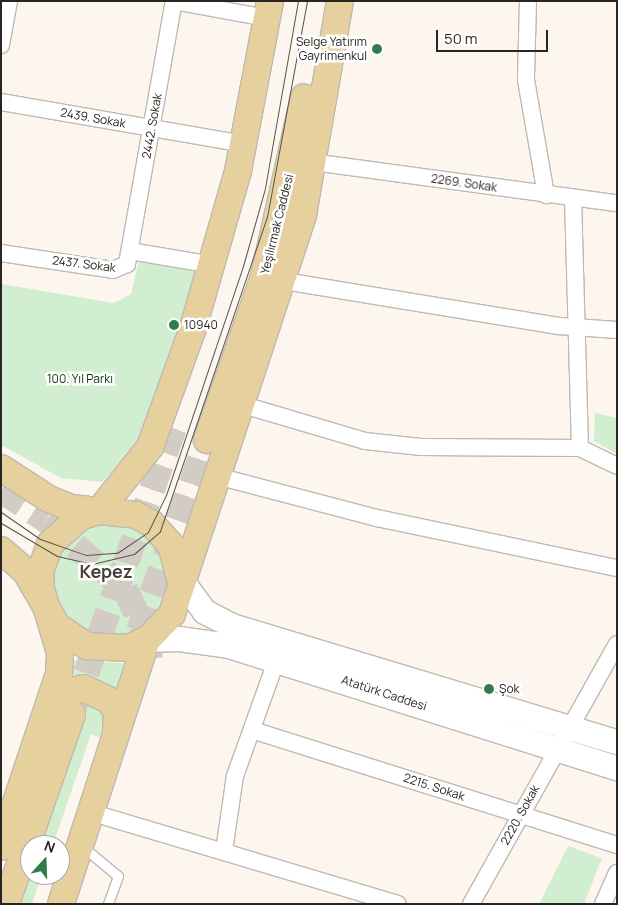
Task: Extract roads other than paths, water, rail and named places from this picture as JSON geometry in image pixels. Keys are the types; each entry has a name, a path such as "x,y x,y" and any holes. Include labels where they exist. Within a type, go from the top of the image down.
{"main road":[{"name":"Yeşilırmak Caddesi","path":"207,440 280,216 323,1"},
{"path":"61,904 112,759 147,640 172,614 180,578 284,280 303,214 340,1"},
{"path":"1,848 10,795 46,715 60,653 47,610 40,572 46,551 63,528 98,511 150,447 213,265 244,144 273,7"},
{"path":"174,428 240,224 273,7"},
{"path":"1,468 49,498 71,508 98,511 118,510 152,524 171,545 180,578"},
{"path":"1,550 26,572 57,626 87,646 108,650 147,640"},
{"name":"Atatürk Caddesi","path":"180,578 205,612 232,626 617,742"},
{"name":"Atatürk Caddesi","path":"147,640 204,642 277,659 617,768"},
{"path":"46,715 71,689 83,688 109,700 118,722 112,759"},
{"path":"6,904 72,714"},
{"path":"68,835 104,729"},
{"path":"45,904 52,885"}],"street":[{"path":"1,45 9,1"},
{"path":"174,1 273,7"},
{"name":"2442. Sokak","path":"130,251 174,1"},
{"path":"528,1 526,80 546,195"},
{"name":"2439. Sokak","path":"1,102 244,144"},
{"name":"2269. Sokak","path":"312,162 546,195 617,203"},
{"path":"573,198 575,327 580,448"},
{"name":"2437. Sokak","path":"1,253 113,270 123,268 130,251 213,265"},
{"path":"284,280 575,327 617,330"},
{"path":"240,404 365,441 421,447 580,448 617,466"},
{"path":"216,476 377,518 617,568"},
{"name":"2220. Sokak","path":"471,904 556,748 617,644"},
{"path":"224,851 235,776 277,659"},
{"name":"2215. Sokak","path":"252,730 617,844"},
{"path":"93,812 398,904"},
{"path":"602,904 617,873"}],"lane":[{"path":"82,845 118,876 108,904"}],"tunnel":[{"path":"73,710 174,428"},
{"path":"139,631 207,440"},
{"path":"1,490 46,520 125,589 147,636 150,659"}],"tram line":[{"path":"1,512 40,539 86,555 117,553 148,532 166,495 243,266 265,188 298,1"},
{"path":"1,523 57,556 92,564 134,554 160,531 267,217 307,1"}],"place":[{"name":"Selge Yatırım Gayrimenkul","path":"377,49"},
{"name":"10940","path":"174,325"},
{"name":"Şok","path":"489,689"}],"district":[{"name":"Kepez","path":"106,571"}],"park label":[{"name":"100. Yıl Parkı","path":"80,379"}]}
